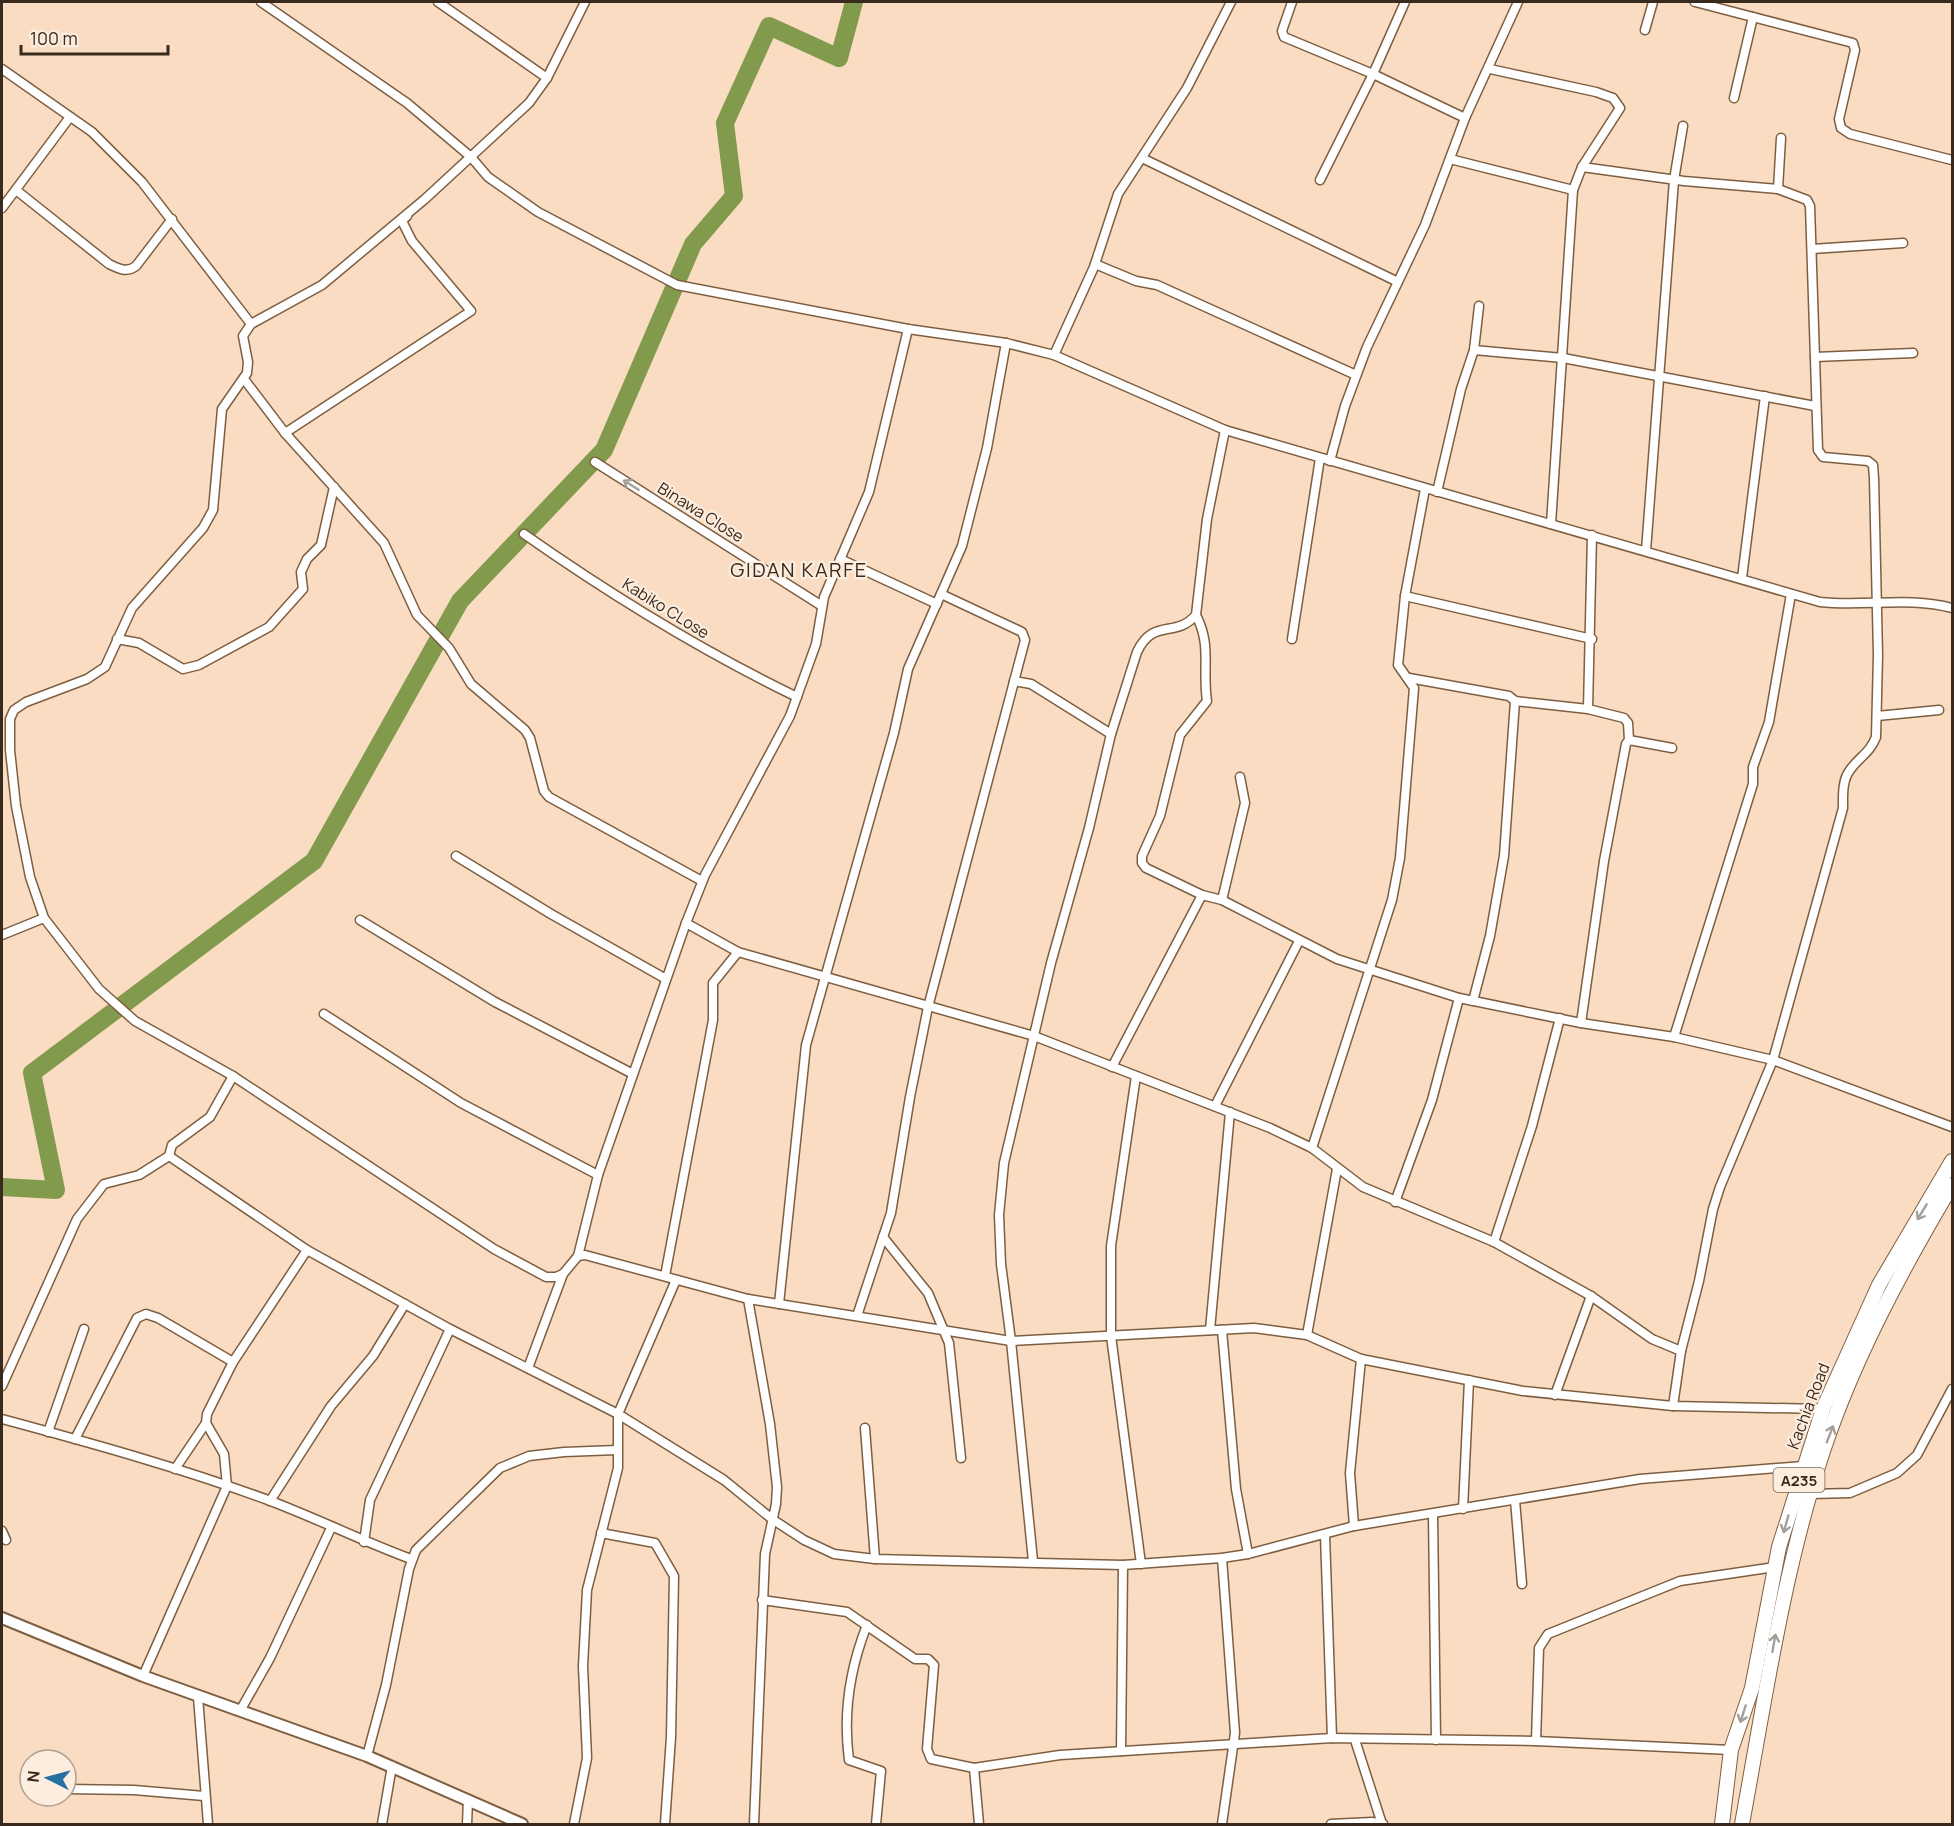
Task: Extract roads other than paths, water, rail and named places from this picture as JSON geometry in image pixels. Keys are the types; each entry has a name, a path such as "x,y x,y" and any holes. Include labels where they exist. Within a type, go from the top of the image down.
{"highway":[{"name":"Kachia Road","path":"1722,1824 1731,1750 1752,1688 1775,1567 1803,1466 1823,1409 1880,1285 1953,1161"},
{"name":"Kachia Road","path":"1742,1824 1778,1621 1810,1494 1824,1449 1872,1333 1917,1247 1953,1185"}],"street":[{"path":"261,2 407,103 471,157 488,177 538,212 677,285 908,329 1006,343 1054,355 1225,430 1820,602 1842,605 1917,602 1953,608"},
{"path":"438,2 547,78"},
{"path":"285,433 471,310 412,241 402,220 529,103 547,78 585,2"},
{"path":"1054,355 1095,264 1118,194 1187,88 1231,2"},
{"path":"1292,2 1282,32 1284,38 1373,74 1465,118"},
{"path":"1320,180 1373,74 1405,2"},
{"path":"1330,461 1356,375 1396,281 1425,225 1465,118 1490,69 1518,2"},
{"path":"1645,30 1653,2"},
{"path":"1695,2 1853,43 1855,50 1839,118 1841,128 1850,134 1953,160"},
{"path":"1734,98 1753,17"},
{"path":"2,69 92,132 142,182 251,324"},
{"path":"1490,69 1596,92 1618,102 1619,114 1582,166 1573,190 1551,524"},
{"path":"2,208 70,117"},
{"path":"1647,551 1674,180 1683,126"},
{"path":"1778,189 1781,138"},
{"path":"1142,158 1396,281"},
{"path":"1450,159 1573,190"},
{"path":"1582,166 1674,180 1778,189 1807,200 1810,206 1812,249 1818,450 1823,457 1868,461 1873,465 1877,716 1872,748 1849,771 1845,782 1843,808 1773,1060 1720,1187 1682,1351 1673,1406"},
{"path":"16,190 110,264 122,270 131,270 136,266 172,219"},
{"path":"2,714 87,678 105,667 132,608 203,528 213,510 222,409 244,379 248,362 243,336 251,324 322,285 425,199"},
{"path":"1812,249 1904,243"},
{"path":"1095,264 1136,281 1157,285 1356,375"},
{"path":"1437,492 1458,399 1474,350 1479,306"},
{"path":"528,1368 563,1274 578,1256 598,1175 702,881 790,716 797,697 816,644 822,606 869,492 908,329"},
{"path":"779,1304 806,1045 894,733 908,669 962,546 978,491 1006,343"},
{"path":"1474,350 1563,358 1815,406"},
{"path":"1815,357 1913,353"},
{"path":"244,379 285,433 388,550 417,615 449,648 471,684 525,730 544,791 549,797 702,881"},
{"path":"1742,578 1765,396"},
{"path":"1033,1561 1011,1341 1003,1287 999,1215 1004,1163 1111,734 1143,640 1152,632 1190,622 1196,615 1207,519 1225,430"},
{"path":"1292,639 1320,458"},
{"name":"Binawa Close","path":"595,462 822,606"},
{"path":"117,639 139,643 183,669 199,665 269,627 303,589 301,572 307,559 321,545 334,487"},
{"path":"1312,1148 1392,900 1400,858 1414,688 1398,664 1405,596 1425,489"},
{"name":"Kabiko CLose","path":"524,534 652,618 734,666 797,697"},
{"path":"1588,709 1592,639 1592,535"},
{"path":"840,559 937,604"},
{"path":"857,1316 891,1214 910,1097 928,1007 1024,649 1025,640 1022,632 941,594"},
{"path":"1674,1037 1753,784 1753,767 1769,722 1791,594"},
{"path":"1405,596 1592,639"},
{"path":"1196,615 1205,632 1204,681 1207,701 1180,735 1160,816 1142,856 1142,864 1202,895 1222,900 1337,959 1370,970 1459,998 1581,1023 1674,1037 1773,1060 1953,1126"},
{"path":"1409,678 1509,696 1515,701 1588,709 1624,718 1628,723 1629,740 1626,744 1604,861 1581,1023"},
{"path":"1014,681 1031,684 1111,734"},
{"path":"1473,1001 1490,936 1504,856 1515,701"},
{"path":"14,710 10,719 10,750 16,806 30,878 44,918 70,956 99,989 135,1021 233,1076 494,1249 546,1277 563,1274"},
{"path":"1877,716 1939,710"},
{"path":"1629,740 1672,748"},
{"path":"1222,900 1245,803 1240,777"},
{"path":"456,856 550,914 666,979"},
{"path":"1112,1067 1202,895"},
{"path":"2,935 44,918"},
{"path":"360,920 495,1002 633,1074"},
{"path":"686,923 738,952 1034,1036 1230,1112 1312,1148 1363,1188 1494,1242 1591,1296 1652,1339 1682,1351"},
{"path":"1215,1106 1299,941"},
{"path":"665,1276 713,1020 713,983 738,952"},
{"path":"1395,1202 1432,1100 1459,998"},
{"path":"324,1014 461,1103 598,1175"},
{"path":"1494,1242 1532,1126 1560,1018"},
{"path":"2,1386 78,1219 91,1200 104,1184 139,1175 169,1156 172,1145 210,1117 233,1076"},
{"path":"1136,1076 1111,1246 1111,1336 1141,1563"},
{"path":"1210,1330 1230,1112"},
{"path":"169,1156 307,1250 450,1329 618,1414 724,1480 772,1519 804,1540 834,1554 875,1559 1033,1561 1123,1565 1222,1558 1248,1554 1354,1526 1640,1479 1803,1466"},
{"path":"1307,1335 1337,1169"},
{"path":"883,1237 928,1293 944,1332 951,1356 961,1458"},
{"path":"175,1469 206,1423 207,1414 233,1362 307,1250"},
{"path":"578,1256 585,1255 748,1299 1011,1341 1210,1330 1279,1329 1307,1335 1361,1359 1555,1395 1673,1406 1823,1409"},
{"path":"574,1824 587,1758 583,1666 587,1590 618,1468 618,1414 676,1280"},
{"path":"1555,1395 1591,1296"},
{"path":"748,1299 770,1424 777,1487 765,1554 754,1824"},
{"path":"270,1501 331,1406 373,1356 405,1304"},
{"path":"75,1439 137,1318 146,1314 159,1318 233,1362"},
{"path":"48,1432 84,1329"},
{"path":"364,1542 370,1500 450,1329"},
{"path":"1222,1330 1236,1489 1248,1554"},
{"path":"1354,1526 1350,1473 1361,1359"},
{"path":"1463,1509 1469,1380"},
{"path":"1810,1494 1850,1493 1897,1473 1917,1455 1953,1389"},
{"path":"2,1419 227,1486 270,1501 364,1542 411,1558"},
{"path":"143,1676 227,1486 224,1454 206,1423"},
{"path":"865,1428 875,1559"},
{"path":"367,1756 387,1685 411,1558 445,1519 500,1468 530,1456 617,1450"},
{"path":"1515,1500 1522,1584"},
{"path":"1433,1514 1436,1740"},
{"path":"240,1711 270,1658 331,1527"},
{"path":"2,1531 6,1540"},
{"path":"601,1533 656,1543 674,1576 671,1737 665,1824"},
{"path":"1325,1535 1332,1738"},
{"path":"1222,1558 1235,1733 1222,1824"},
{"path":"1121,1751 1123,1565"},
{"path":"1536,1741 1539,1648 1548,1634 1680,1581 1775,1567"},
{"path":"762,1600 847,1612 915,1659 928,1659 934,1665 927,1749 931,1759 974,1768 1060,1755 1332,1738 1536,1741 1731,1750"},
{"path":"2,1618 198,1697 367,1756 522,1824"},
{"path":"867,1625 857,1651 845,1734 849,1760 881,1771 876,1824"},
{"path":"198,1697 208,1824"},
{"path":"1331,1824 1372,1822 1382,1824 1355,1740"},
{"path":"382,1824 392,1766"},
{"path":"974,1768 979,1824"},
{"path":"78,1790 134,1790 204,1796"},
{"path":"467,1824 468,1800"}],"waterway":[{"path":"2,1187 56,1190 32,1073 314,861 460,601 604,450 693,244 734,196 725,123 769,26 839,58 854,2"}],"district":[{"name":"GIDAN KARFE","path":"799,569"}]}
